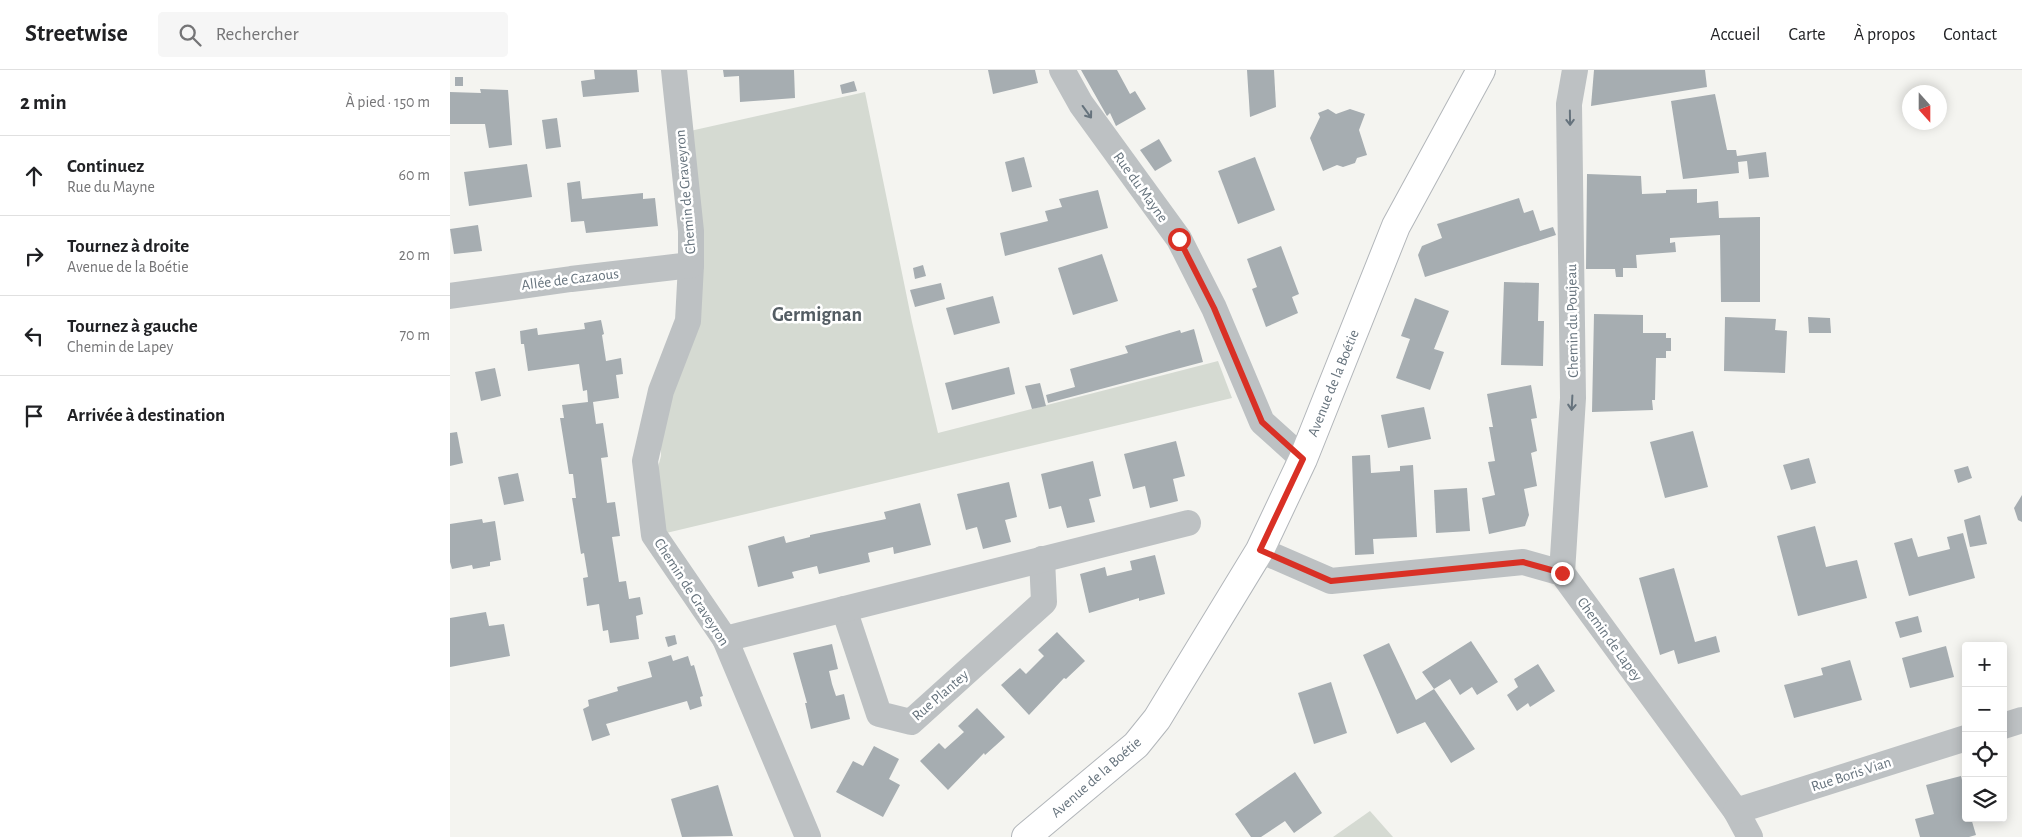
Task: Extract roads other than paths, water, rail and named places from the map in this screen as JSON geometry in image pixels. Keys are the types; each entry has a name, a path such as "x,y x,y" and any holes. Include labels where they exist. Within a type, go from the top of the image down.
{"main road":[{"name":"Avenue de la Boétie","path":"1026,837 1136,745 1157,719 1260,550 1303,459 1396,226 1481,70"}],"street":[{"name":"Chemin de Graveyron","path":"674,70 691,231 691,265 688,321 661,391 645,461 654,535 725,640 808,837"},
{"name":"Rue du Mayne","path":"1062,70 1081,104 1179,239 1214,308 1262,422 1303,459"},
{"name":"Chemin du Poujeau","path":"1562,573 1573,398 1570,104 1575,70"},
{"name":"Allée de Cazaous","path":"450,296 691,265"},
{"path":"725,640 1188,523"},
{"path":"1260,550 1331,581 1523,562 1562,573"},
{"name":"Rue Plantey","path":"844,609 878,714 911,722 1044,602 1042,559"},
{"name":"Chemin de Lapey","path":"1562,573 1736,811 1750,837"},
{"path":"2007,725 2022,720"},
{"name":"Rue Boris Vian","path":"1736,811 1962,739"}],"district":[{"name":"Germignan","path":"817,314"}]}
